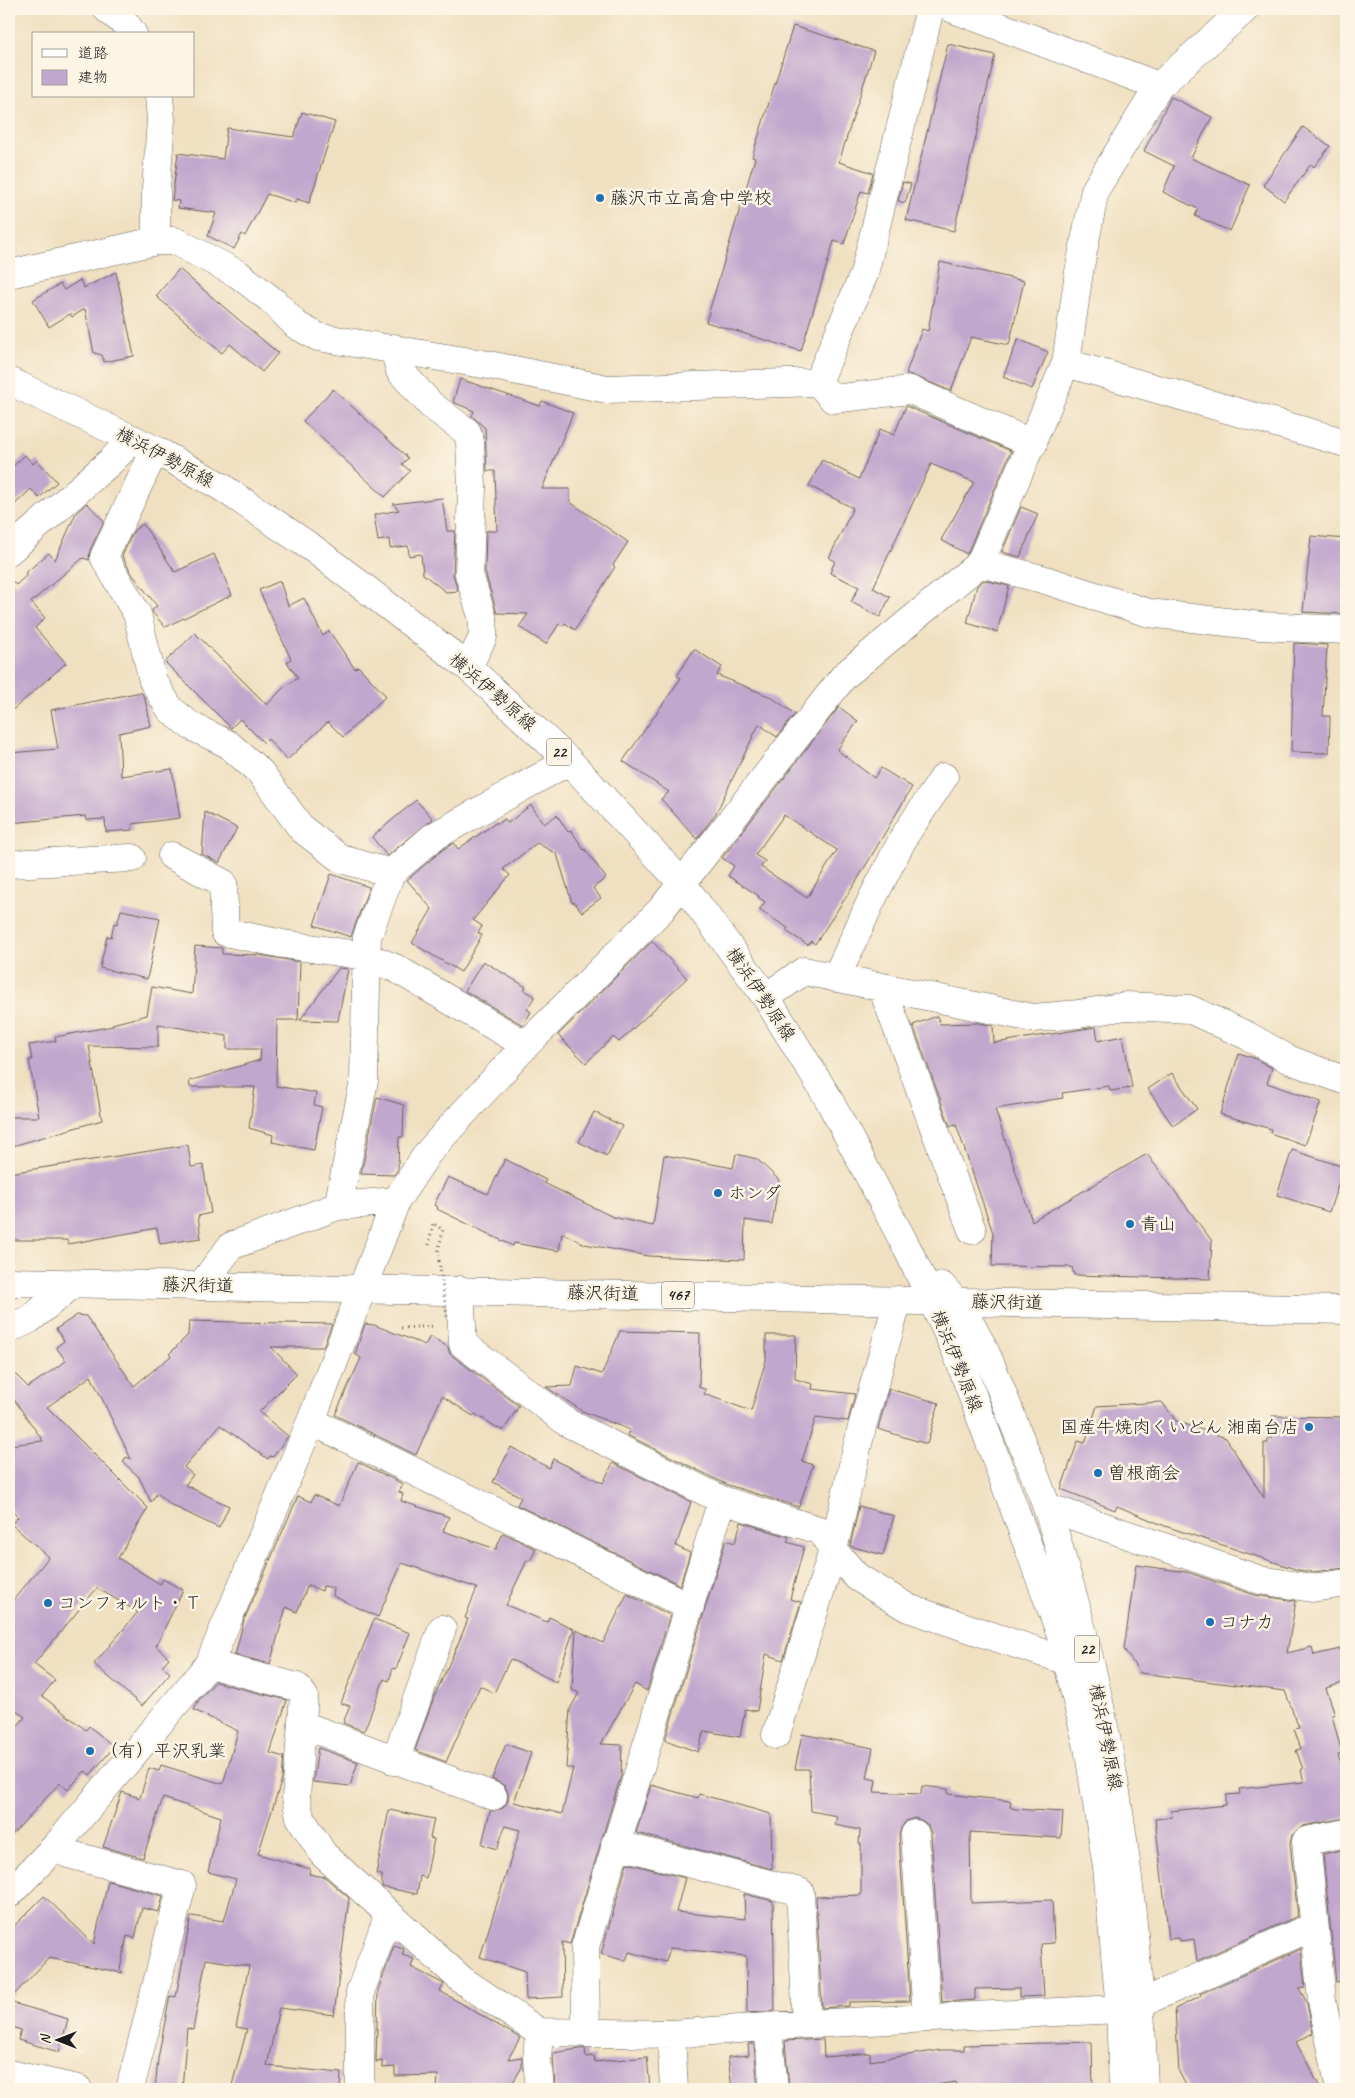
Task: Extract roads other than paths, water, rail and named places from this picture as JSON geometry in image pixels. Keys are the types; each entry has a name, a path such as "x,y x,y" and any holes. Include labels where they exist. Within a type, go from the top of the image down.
{"main road":[{"path":"107,9 126,24 132,32"},
{"path":"818,382 864,274 930,9"},
{"path":"953,9 1160,86"},
{"path":"9,1894 56,1846 209,1664 311,1421 396,1201 427,1154 526,1045 662,910 844,676 980,563 1033,444 1066,363 1079,272 1095,190 1160,86 1245,9"},
{"path":"156,241 156,189 161,120 159,98"},
{"path":"9,274 156,241 175,241 238,274 274,302 296,325 318,337 394,348 607,389 818,382 833,398 910,390 1033,444"},
{"path":"394,348 400,371 432,405 467,432 470,442 472,488 468,574 483,620 483,637 468,667"},
{"path":"1066,363 1346,443"},
{"name":"横浜伊勢原線","path":"9,381 144,445 220,486 277,523 468,667 569,762 682,883 766,997 828,1098 907,1248 944,1301 986,1351 1047,1507 1084,1633 1110,1747 1129,1867 1131,2006 1123,2089"},
{"path":"9,551 110,462 144,445"},
{"path":"144,445 104,557 137,614 152,681 170,709 191,726 228,744 260,772 302,829 341,859 391,873"},
{"path":"980,563 1042,579 1149,613 1261,626 1346,630"},
{"path":"338,1206 364,1081 365,956 367,937 391,873 433,837 569,762"},
{"path":"836,978 872,899 905,835 944,778"},
{"path":"172,856 223,883 225,932 283,944 365,956 395,968 526,1045"},
{"path":"9,864 132,858"},
{"path":"766,997 804,971 1033,1018 1079,1014 1126,1006 1189,1008 1248,1036 1288,1059 1346,1081"},
{"path":"882,987 972,1230"},
{"path":"202,1286 231,1246 338,1206 396,1201"},
{"name":"藤沢街道","path":"9,1282 1346,1310"},
{"path":"9,1329 30,1319 73,1284"},
{"path":"460,1290 463,1344 568,1423 722,1500 822,1531 833,1550 857,1577 908,1608 1067,1661"},
{"path":"776,1735 833,1550 862,1427 898,1300"},
{"name":"横浜伊勢原線","path":"944,1301 962,1368 1061,1635 1088,1747 1144,2089"},
{"path":"311,1421 690,1607"},
{"path":"586,2033 585,1947 722,1500"},
{"path":"1047,1507 1260,1580 1312,1588 1346,1583"},
{"path":"395,1761 442,1630"},
{"path":"209,1664 298,1687 304,1696 296,1797 300,1817 323,1854 462,1980 539,2032 670,2034 807,2024 1131,2006 1314,1926"},
{"path":"303,1725 395,1761 493,1796"},
{"path":"1340,2089 1322,2001 1306,1841 1346,1833"},
{"path":"915,1834 927,2018"},
{"path":"615,1844 800,1892 807,2024"},
{"path":"56,1846 68,1854 182,1885 130,2089"},
{"path":"360,2089 360,1992 389,1914"},
{"path":"768,2028 774,2089"},
{"path":"539,2032 537,2060 540,2089"},
{"path":"670,2034 674,2089"},
{"path":"9,2074 78,2089"}],"place":[{"name":"藤沢市立高倉中学校","path":"600,198"},
{"name":"ホンダ","path":"718,1193"},
{"name":"青山","path":"1130,1224"},
{"name":"国産牛焼肉くいどん 湘南台店","path":"1309,1427"},
{"name":"曽根商会","path":"1098,1473"},
{"name":"コンフォルト・Ｔ","path":"48,1603"},
{"name":"コナカ","path":"1210,1622"},
{"name":"（有）平沢乳業","path":"90,1751"}]}
